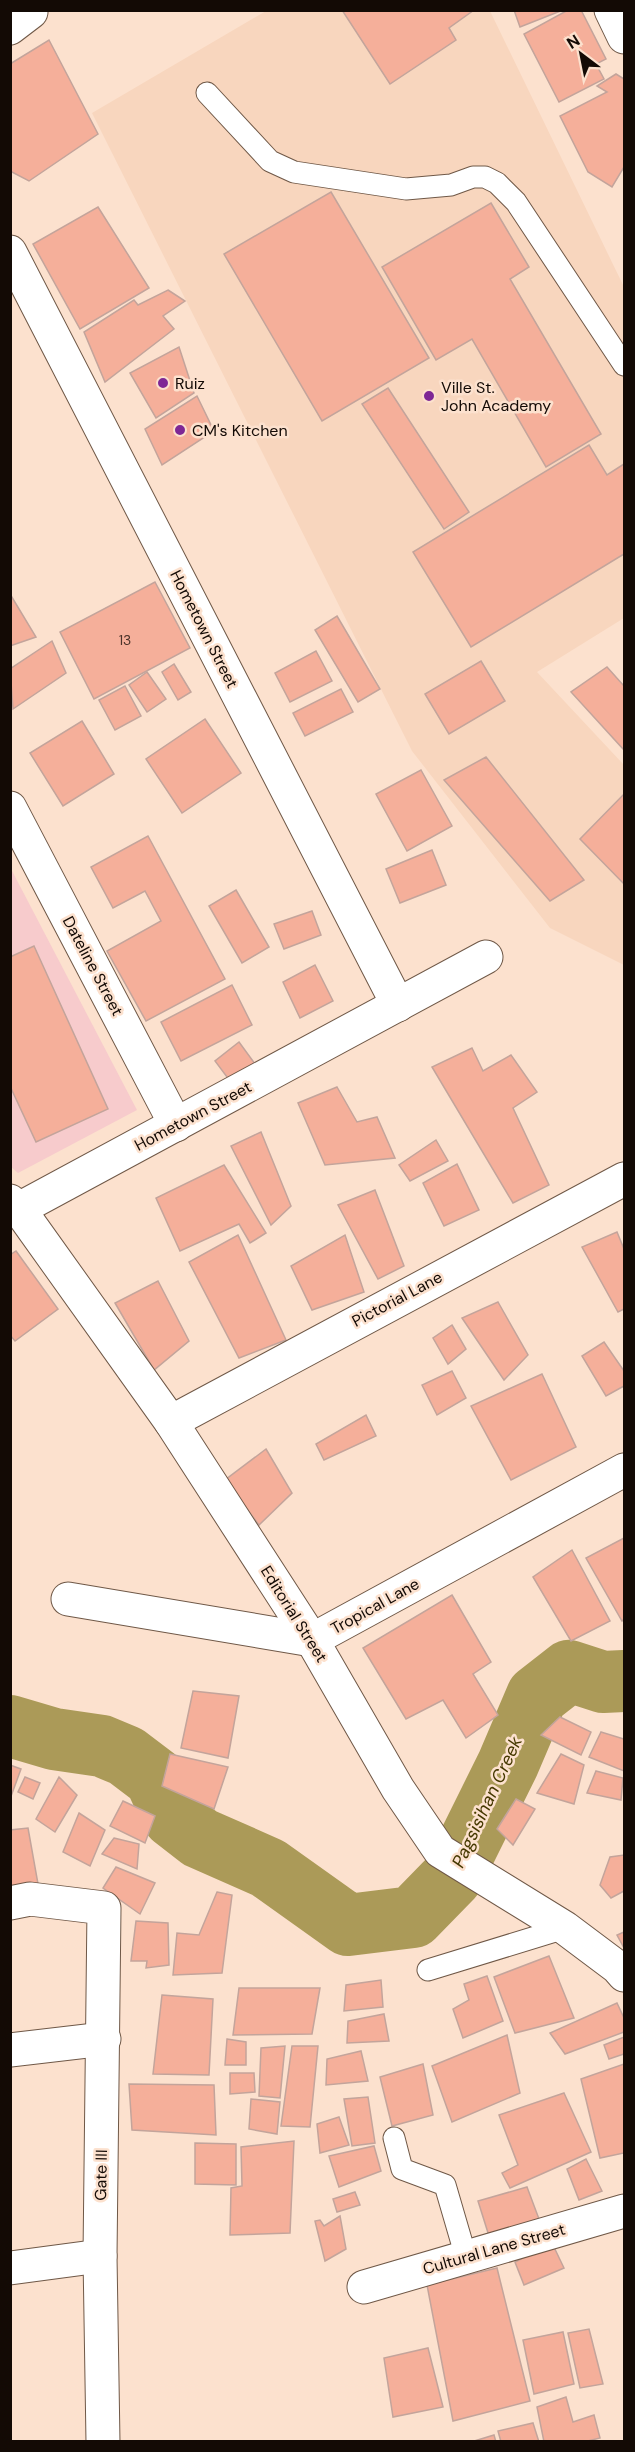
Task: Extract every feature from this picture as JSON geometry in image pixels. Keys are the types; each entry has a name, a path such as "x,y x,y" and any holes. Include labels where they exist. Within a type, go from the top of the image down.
{"street":[{"path":"611,10 624,37"},
{"name":"Hometown Street","path":"10,252 398,1005"},
{"name":"Dateline Street","path":"10,808 176,1125"},
{"name":"Hometown Street","path":"15,1205 176,1125 486,957"},
{"name":"Pictorial Lane","path":"171,1422 624,1179"},
{"name":"Editorial Street","path":"15,1205 171,1422 312,1641 398,1789 441,1851 565,1928 617,1966 624,1975"},
{"name":"Tropical Lane","path":"68,1599 312,1641 624,1470"},
{"name":"Gate III","path":"10,1903 30,1899 104,1908 100,2256 103,2442"},
{"path":"10,2050 104,2039"},
{"name":"Cultural Lane Street","path":"364,2287 624,2211"},
{"path":"10,2268 100,2256"}],"lane":[{"path":"207,93 270,161 294,172 406,189 451,185 473,177 485,177 497,183 516,202 624,364"},
{"path":"428,1970 565,1928"},
{"path":"394,2138 402,2169 445,2185 466,2257"}],"shaded area":[{"name":"Ville St. John Academy","path":"266,11 490,11 624,287 624,618 537,672 624,765 624,965 550,928 412,751 92,113"},
{"path":"10,867 137,1110 18,1173 10,1166"}],"building":[{"path":"342,10 474,10 449,28 456,40 390,84"},
{"path":"514,10 563,10 520,27"},
{"path":"568,10 581,10 606,59 596,64 604,79 559,102 524,34"},
{"path":"49,40 98,134 29,181 10,171 10,64"},
{"path":"616,74 624,79 624,167 612,187 588,172 560,116 607,92 597,86"},
{"path":"331,192 429,358 322,421 224,254"},
{"path":"491,203 529,267 510,279 601,434 546,467 472,339 436,360 382,267"},
{"path":"98,207 149,288 80,329 33,244"},
{"path":"168,290 185,301 163,316 174,329 105,382 84,332 134,300 138,305"},
{"name":"Ruiz","path":"179,347 194,393 156,418 130,373"},
{"path":"388,388 469,512 444,529 362,404"},
{"name":"CM's Kitchen","path":"197,396 214,431 162,465 145,429"},
{"path":"589,445 607,475 624,464 624,554 471,647 413,552"},
{"path":"155,582 190,648 94,699 60,632"},
{"path":"10,594 36,637 10,646"},
{"path":"337,616 380,689 358,702 315,630"},
{"path":"52,641 66,673 13,709 10,669"},
{"path":"316,651 332,681 290,702 275,673"},
{"path":"481,661 505,701 449,734 425,694"},
{"path":"174,664 191,692 178,700 162,672"},
{"path":"607,667 624,686 624,750 571,692"},
{"path":"147,672 166,699 147,712 129,685"},
{"path":"125,686 141,716 115,730 99,700"},
{"path":"341,689 353,712 305,736 293,713"},
{"path":"205,719 241,773 182,813 146,759"},
{"path":"82,721 114,774 63,806 30,753"},
{"path":"486,757 584,880 550,901 444,780"},
{"path":"421,770 452,826 407,851 376,794"},
{"path":"624,794 624,884 580,839"},
{"path":"148,836 225,979 146,1021 107,951 161,921 145,891 113,908 91,867"},
{"path":"432,850 446,885 400,903 386,869"},
{"path":"236,890 269,947 242,963 209,906"},
{"path":"312,911 321,935 284,949 274,924"},
{"path":"34,946 108,1109 36,1142 10,1086 10,957"},
{"path":"315,965 333,1001 300,1018 283,982"},
{"path":"232,985 252,1025 181,1061 161,1022"},
{"path":"239,1042 258,1068 233,1085 215,1061"},
{"path":"472,1048 483,1071 511,1055 537,1092 513,1108 549,1185 513,1203 432,1067"},
{"path":"337,1087 357,1122 377,1117 395,1158 325,1165 298,1103"},
{"path":"261,1132 291,1206 271,1225 231,1146"},
{"path":"436,1140 448,1161 410,1181 399,1165"},
{"path":"457,1164 479,1210 444,1226 423,1183"},
{"path":"224,1165 266,1233 250,1243 239,1224 180,1251 156,1198"},
{"path":"375,1190 404,1266 378,1279 338,1205"},
{"path":"617,1232 624,1249 624,1309 618,1312 582,1247"},
{"path":"238,1235 286,1340 239,1358 189,1262"},
{"path":"345,1235 364,1292 312,1310 291,1266"},
{"path":"16,1251 58,1309 15,1341 10,1335 10,1255"},
{"path":"158,1281 189,1341 154,1370 115,1303"},
{"path":"498,1302 528,1355 504,1380 462,1318"},
{"path":"452,1325 466,1349 448,1364 433,1338"},
{"path":"604,1342 624,1371 624,1386 606,1396 582,1356"},
{"path":"452,1371 466,1398 437,1415 422,1385"},
{"path":"542,1374 576,1447 511,1480 471,1406"},
{"path":"366,1415 376,1436 324,1460 316,1444"},
{"path":"266,1449 292,1493 259,1525 225,1480"},
{"path":"624,1538 624,1619 622,1621 586,1558"},
{"path":"572,1550 610,1621 571,1641 533,1577"},
{"path":"452,1595 491,1662 473,1674 498,1715 466,1738 443,1700 406,1719 363,1648"},
{"path":"193,1691 239,1696 228,1758 181,1748"},
{"path":"560,1717 591,1732 581,1755 541,1735"},
{"path":"601,1732 624,1739 624,1771 589,1757"},
{"path":"170,1754 228,1767 214,1809 162,1786"},
{"path":"561,1754 584,1765 574,1804 537,1793"},
{"path":"10,1765 21,1769 10,1799"},
{"path":"596,1771 623,1778 621,1800 587,1793"},
{"path":"25,1777 40,1783 33,1799 18,1792"},
{"path":"59,1777 77,1795 55,1832 36,1819"},
{"path":"516,1799 535,1809 513,1845 497,1829"},
{"path":"123,1801 155,1816 145,1843 110,1826"},
{"path":"79,1813 105,1830 90,1866 63,1852"},
{"path":"28,1828 40,1895 10,1899 10,1830"},
{"path":"114,1838 139,1844 137,1869 102,1854"},
{"path":"624,1855 624,1891 611,1898 600,1885 610,1857"},
{"path":"116,1867 155,1883 140,1914 103,1888"},
{"path":"217,1892 232,1895 222,1973 173,1975 177,1933 199,1935"},
{"path":"136,1921 168,1923 169,1965 146,1968 147,1961 131,1961"},
{"path":"624,1932 624,1948 617,1935"},
{"path":"549,1956 574,2018 515,2033 494,1977"},
{"path":"487,1976 503,2021 463,2038 453,2009 469,2000 464,1984"},
{"path":"381,1980 383,2007 344,2011 346,1985"},
{"path":"239,1988 320,1988 312,2034 233,2035"},
{"path":"162,1995 213,1999 209,2075 153,2074"},
{"path":"617,2003 624,2018 624,2032 565,2054 550,2033"},
{"path":"384,2014 389,2041 347,2043 348,2021"},
{"path":"507,2035 520,2093 452,2122 432,2066"},
{"path":"624,2037 624,2054 609,2059 604,2045"},
{"path":"227,2039 246,2042 246,2065 225,2065"},
{"path":"285,2046 280,2098 259,2096 261,2048"},
{"path":"292,2046 318,2046 310,2127 281,2126"},
{"path":"361,2051 368,2081 326,2085 327,2059"},
{"path":"423,2064 433,2115 392,2126 380,2077"},
{"path":"624,2064 624,2153 600,2158 581,2079"},
{"path":"230,2073 254,2073 255,2092 230,2094"},
{"path":"129,2084 214,2085 216,2135 132,2130"},
{"path":"564,2093 591,2152 510,2188 502,2173 518,2165 499,2115"},
{"path":"368,2097 375,2143 352,2146 344,2099"},
{"path":"251,2099 280,2102 277,2134 249,2129"},
{"path":"339,2117 349,2145 320,2153 317,2124"},
{"path":"294,2141 290,2233 230,2235 231,2188 242,2186 241,2147"},
{"path":"195,2143 236,2144 236,2185 195,2184"},
{"path":"374,2146 381,2171 339,2187 329,2156"},
{"path":"586,2159 602,2191 579,2200 567,2169"},
{"path":"527,2187 539,2219 489,2236 478,2201"},
{"path":"355,2192 360,2205 337,2212 333,2199"},
{"path":"340,2216 346,2249 325,2261 315,2221 320,2220 324,2226"},
{"path":"552,2243 564,2268 524,2285 515,2262"},
{"path":"497,2268 530,2401 453,2421 427,2285"},
{"path":"589,2329 603,2384 580,2388 568,2333"},
{"path":"563,2332 574,2384 534,2394 523,2340"},
{"path":"428,2348 443,2407 393,2417 384,2358"},
{"path":"566,2397 573,2422 594,2415 600,2438 584,2442 544,2442 537,2407"},
{"path":"533,2423 539,2442 501,2442 498,2431"},
{"path":"494,2435 496,2442 471,2442"}],"waterway":[{"name":"Pagsisihan Creek","path":"10,1726 54,1739 102,1746 126,1756 155,1778 173,1817 200,1838 268,1868 348,1925 413,1917 452,1877 508,1764 537,1696 569,1671 603,1682 624,1681"}],"place":[{"name":"Ruiz","path":"163,383"},
{"name":"Ville St. John Academy","path":"429,396"},
{"name":"CM's Kitchen","path":"180,430"}]}
